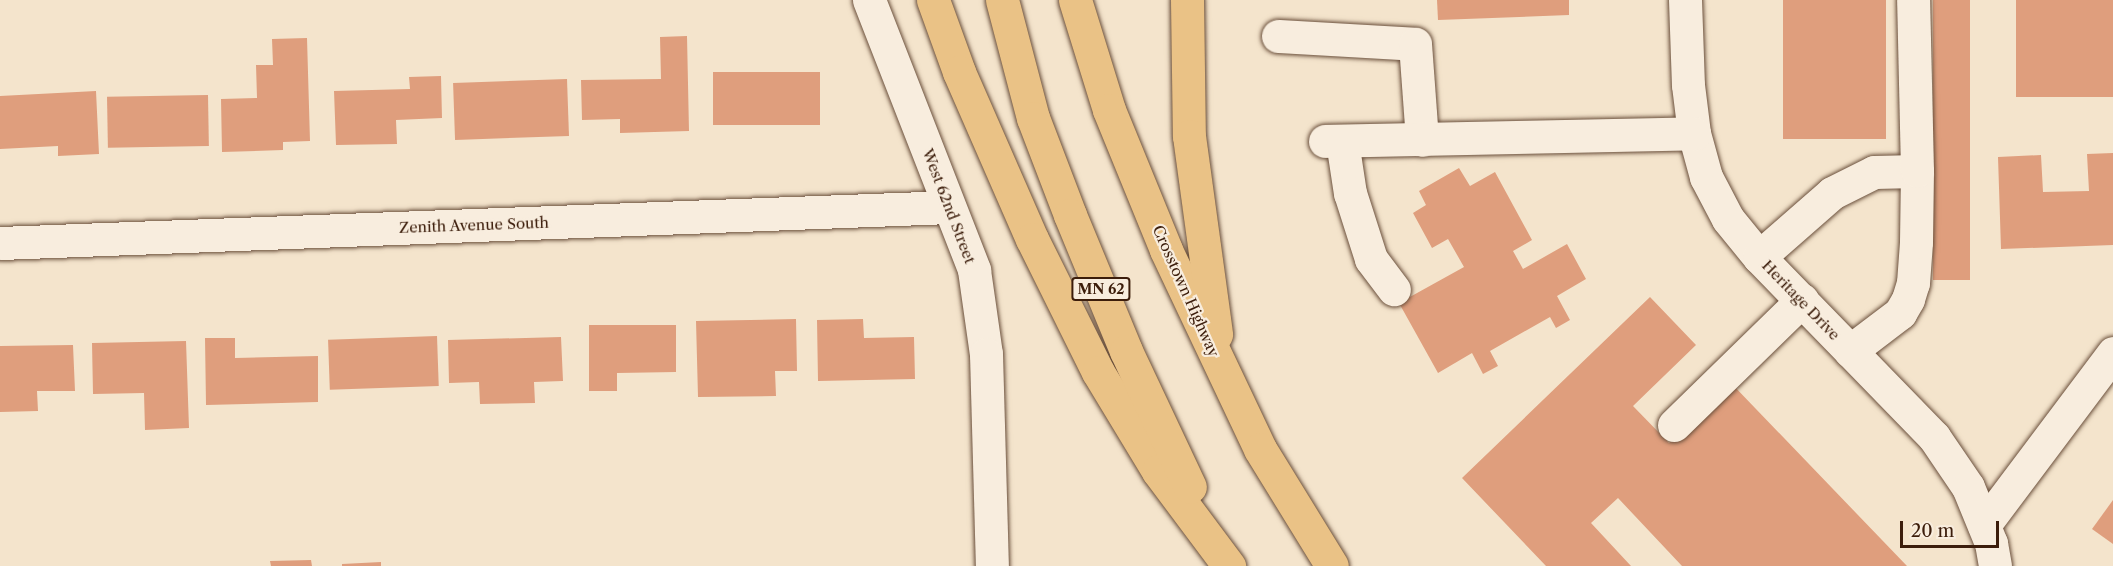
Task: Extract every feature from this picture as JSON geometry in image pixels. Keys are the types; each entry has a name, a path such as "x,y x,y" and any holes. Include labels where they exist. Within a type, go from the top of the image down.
{"highway":[{"path":"933,0 959,72 1028,228 1098,372 1158,471 1230,566"},
{"name":"MN 62","path":"1002,0 1033,118 1074,225 1126,351 1180,467 1230,566"},
{"name":"Crosstown Highway","path":"1076,0 1109,110 1166,250 1260,448 1332,566"},
{"path":"1187,0 1189,136 1221,368"}],"street":[{"name":"West 62nd Street","path":"869,0 974,270 986,354 992,566"},
{"name":"Heritage Drive","path":"1685,0 1688,85 1694,133 1706,177 1728,219 1759,257 1934,437 1968,487 1991,543 1995,566"},
{"path":"1850,351 1899,313 1908,299 1916,243 1917,171 1913,0"},
{"path":"1278,36 1415,44 1422,140"},
{"path":"1394,289 1371,259 1333,141 1694,133"},
{"path":"1759,257 1832,194 1874,172 1917,171"},
{"name":"Zenith Avenue South","path":"0,243 948,207"},
{"path":"1674,425 1802,300"},
{"path":"1984,525 2113,353"}],"building":[{"path":"1437,0 1569,0 1569,15 1438,20"},
{"path":"1783,0 1886,0 1886,139 1783,139"},
{"path":"1933,0 1970,0 1970,280 1933,280"},
{"path":"2016,0 2113,0 2113,97 2016,97"},
{"path":"687,36 689,131 620,133 620,119 582,120 581,80 661,79 660,37"},
{"path":"307,38 310,141 283,142 283,150 222,152 221,99 257,98 256,65 273,65 272,39"},
{"path":"713,72 820,72 820,125 713,125"},
{"path":"441,76 442,118 396,120 397,144 336,145 334,91 410,89 409,77"},
{"path":"567,79 569,136 455,140 453,83"},
{"path":"96,91 99,154 58,156 58,146 0,149 0,96"},
{"path":"208,95 209,146 108,148 107,97"},
{"path":"2113,153 2113,245 2001,249 1998,157 2041,155 2043,192 2089,191 2087,154"},
{"path":"1459,168 1470,186 1495,172 1532,240 1513,251 1523,269 1567,244 1586,279 1557,296 1570,320 1556,328 1550,317 1490,351 1498,366 1483,374 1472,353 1438,373 1399,303 1464,267 1448,239 1432,248 1413,213 1426,205 1419,191"},
{"path":"1650,297 1696,345 1633,406 1669,443 1731,383 1907,566 1682,566 1618,498 1591,523 1631,566 1546,566 1462,478"},
{"path":"796,319 797,371 775,371 776,396 698,397 696,321"},
{"path":"863,319 864,338 914,337 915,379 818,381 817,320"},
{"path":"589,325 676,325 676,372 617,373 617,391 589,391"},
{"path":"437,336 439,386 330,390 328,340"},
{"path":"561,337 563,381 534,382 535,403 480,404 479,382 449,383 448,340"},
{"path":"205,338 235,338 235,358 318,356 318,402 206,405"},
{"path":"186,341 189,428 145,430 144,393 93,394 92,343"},
{"path":"73,345 75,391 37,391 38,411 0,412 0,346"},
{"path":"2113,500 2113,544 2092,529"},
{"path":"311,560 312,566 271,566 270,561"},
{"path":"381,562 381,566 342,566 342,564"}]}
